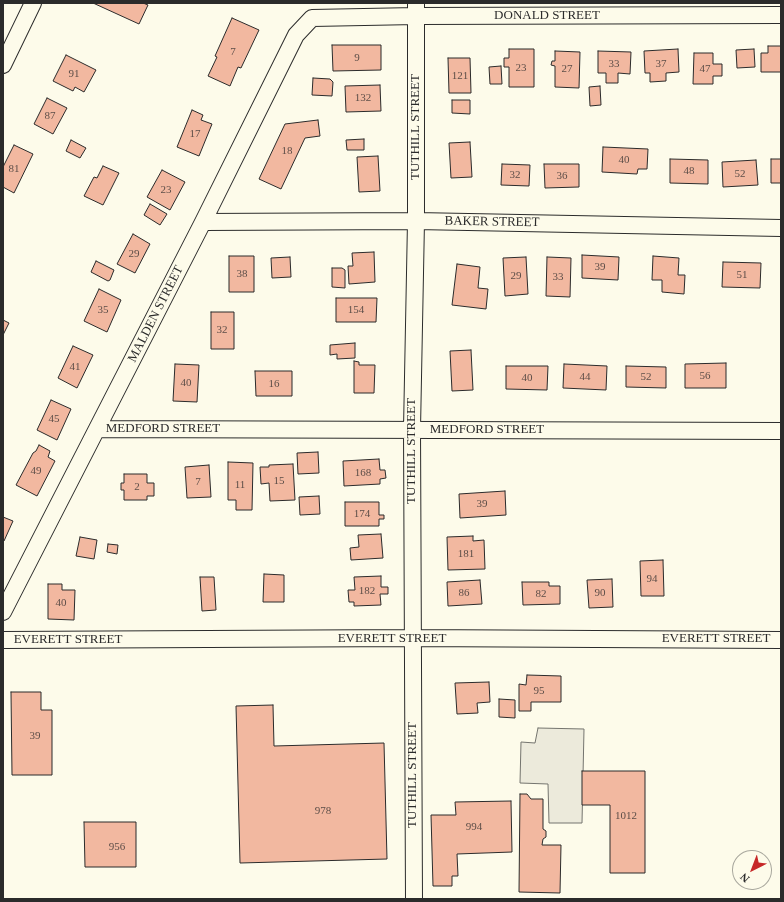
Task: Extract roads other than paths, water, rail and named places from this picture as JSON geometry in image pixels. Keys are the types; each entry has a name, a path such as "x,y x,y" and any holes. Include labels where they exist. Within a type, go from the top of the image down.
{"street":[{"path":"3,65 33,3"},
{"name":"DONALD STREET","path":"312,18 416,10 781,16"},
{"name":"TUTHILL STREET","path":"414,899 412,429 416,221 416,10"},
{"name":"MALDEN STREET","path":"3,612 203,222 296,35 312,18"},
{"name":"BAKER STREET","path":"203,222 416,221 781,228"},
{"name":"MEDFORD STREET","path":"97,429 781,431"},
{"name":"EVERETT STREET","path":"3,640 412,638 781,640"}]}
